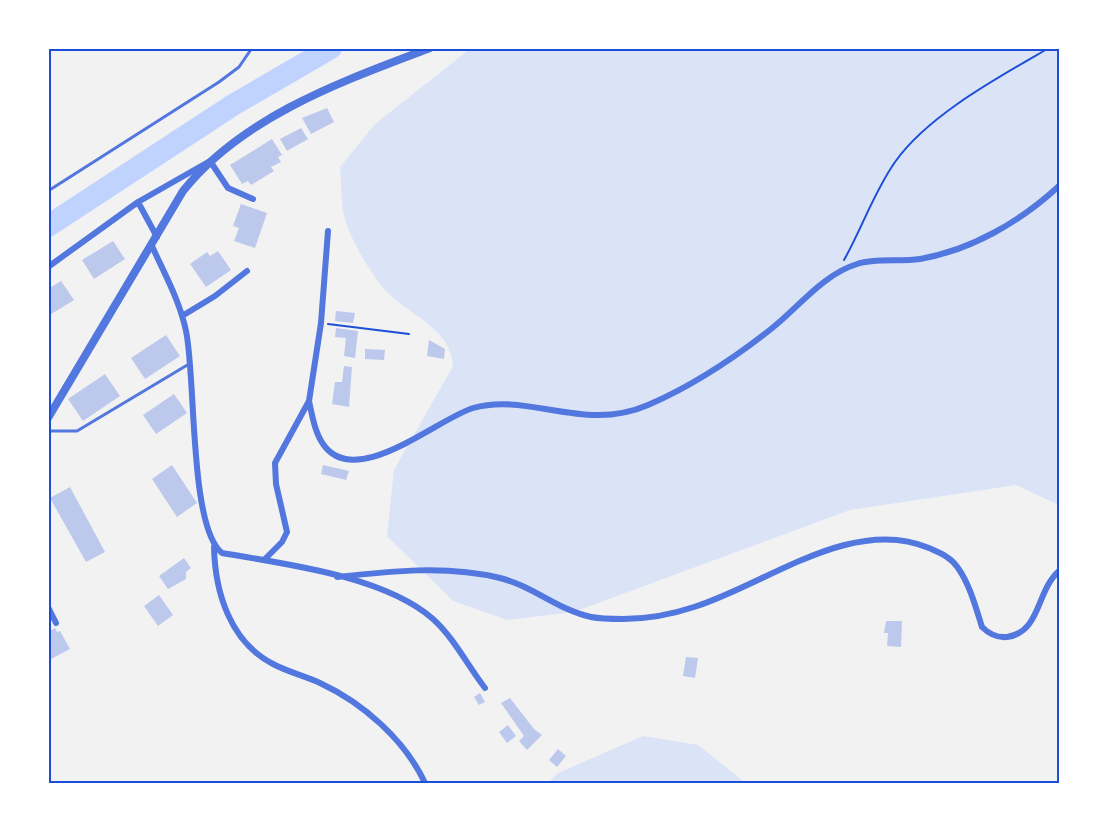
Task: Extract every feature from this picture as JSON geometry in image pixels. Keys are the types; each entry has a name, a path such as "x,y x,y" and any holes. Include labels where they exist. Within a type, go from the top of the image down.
{"street":[{"path":"48,267 138,202 210,161 258,127 297,104 347,80 430,48"},
{"path":"210,161 228,188 253,199"},
{"path":"48,418 183,191 210,161"},
{"path":"309,401 321,442 330,453 354,459 374,457 398,449 447,419 487,405 512,405 584,416 617,414 646,406 735,357 836,274 859,263 923,258 957,249 997,231 1040,204 1059,186"},
{"path":"138,202 157,237"},
{"path":"265,559 282,542 287,532 275,478 275,463 309,401 321,323 328,231"},
{"path":"152,246 182,316 190,363 204,515 226,613 239,635 256,653 272,664 321,684 344,697 402,744 425,783"},
{"path":"182,316 247,271"},
{"path":"338,577 405,570 469,572 501,578 529,588 561,606 591,617 640,619 695,607 805,558 841,546 900,541 921,544 945,555 958,567 982,627 989,634 1000,638 1015,636 1026,630 1034,619 1038,602 1050,579 1059,571"},
{"path":"213,547 222,553 265,559 338,577 401,597 416,605 441,629 485,688"},
{"path":"48,607 56,622"}],"lane":[{"path":"48,191 219,82 238,67 252,48"},
{"path":"48,431 77,431 190,363"}],"path":[{"path":"836,274 895,162 917,137 955,107 1049,48"},
{"path":"321,323 409,334"}],"shaded area":[{"path":"471,48 1059,48 1059,505 1016,485 850,510 574,612 507,620 453,601 387,536 394,470 453,366 450,353 437,332 385,290 362,258 344,216 340,167 375,124"},
{"path":"643,736 698,745 746,783 548,783 558,773"}],"building":[{"path":"327,108 334,122 311,134 302,118"},
{"path":"301,128 308,139 287,151 280,139"},
{"path":"272,139 282,155 278,157 281,162 271,167 274,171 251,185 248,181 242,184 230,165"},
{"path":"241,204 267,213 255,248 234,241 239,228 233,226"},
{"path":"113,241 125,259 94,279 82,260"},
{"path":"218,251 231,270 206,287 190,264 207,252 210,256"},
{"path":"61,281 74,300 48,316 48,289"},
{"path":"336,311 355,313 353,323 335,321"},
{"path":"336,328 358,331 355,358 344,356 346,338 335,337"},
{"path":"166,335 180,356 145,379 131,358"},
{"path":"429,340 445,349 444,359 427,356"},
{"path":"365,349 385,350 384,360 365,359"},
{"path":"344,366 352,367 349,407 332,404 335,382 342,382"},
{"path":"105,374 120,396 83,421 68,399"},
{"path":"174,394 187,413 156,434 143,415"},
{"path":"172,465 197,503 177,517 152,479"},
{"path":"323,465 349,471 346,480 321,474"},
{"path":"70,487 105,552 86,562 50,498"},
{"path":"184,558 191,568 186,572 186,579 168,589 159,576"},
{"path":"159,595 173,615 158,626 144,606"},
{"path":"886,621 902,621 901,647 887,646 888,633 884,633"},
{"path":"55,628 57,632 60,631 70,649 51,659 48,654 48,632"},
{"path":"686,657 698,658 695,678 683,676"},
{"path":"480,693 485,702 479,705 474,697"},
{"path":"510,698 534,729 542,735 527,750 519,741 524,736 501,703"},
{"path":"508,725 516,736 507,743 499,732"},
{"path":"558,749 566,756 557,767 549,760"}],"waterway":[{"path":"48,226 233,105 331,48"}]}
